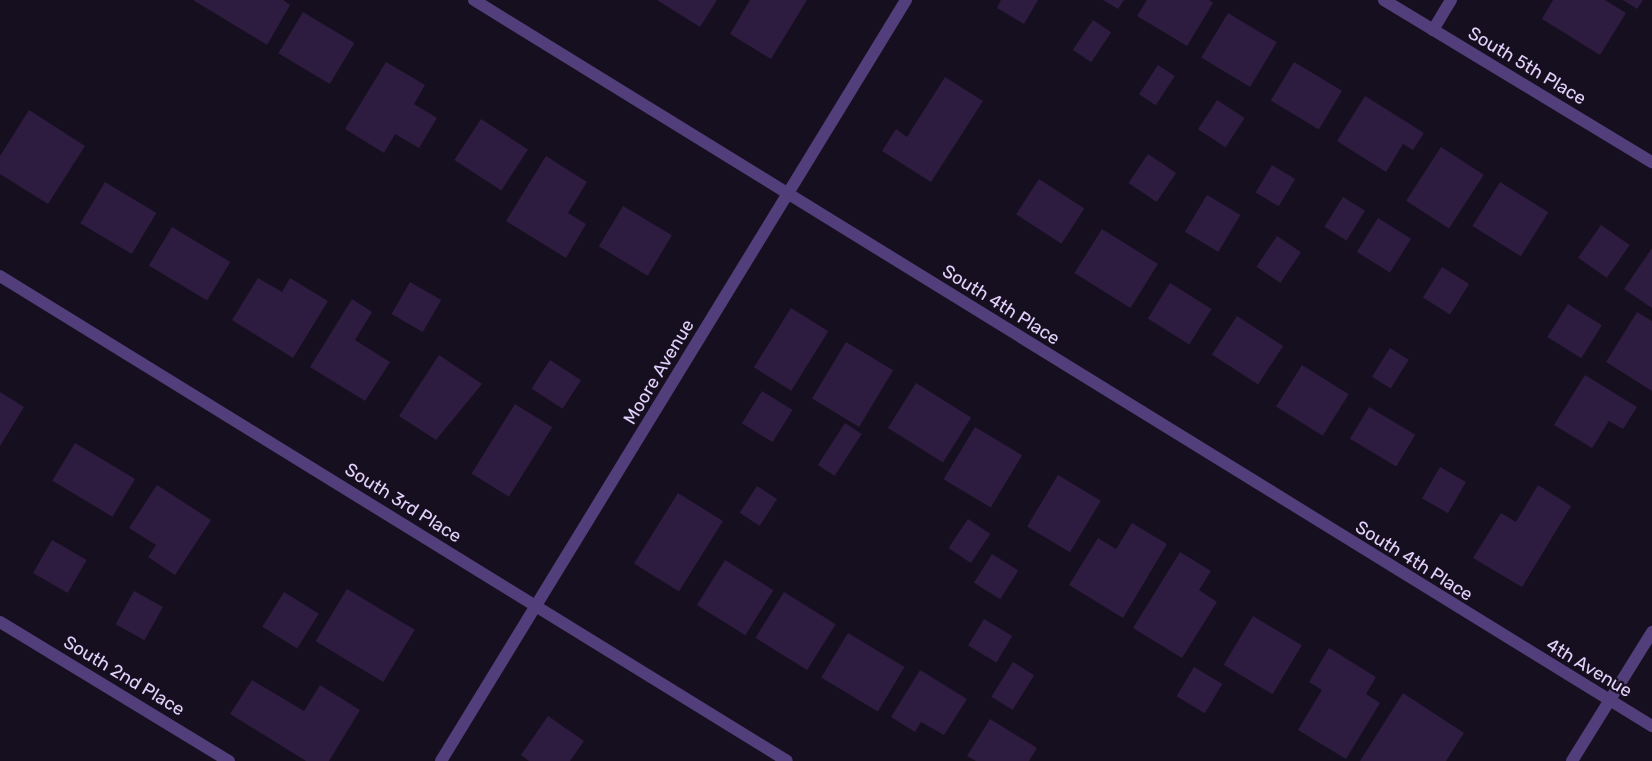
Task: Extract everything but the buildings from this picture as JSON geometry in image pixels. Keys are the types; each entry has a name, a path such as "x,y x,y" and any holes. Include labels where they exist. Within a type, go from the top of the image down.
{"street":[{"name":"South 4th Place","path":"474,0 1508,641"},
{"name":"Moore Avenue","path":"441,761 906,0"},
{"name":"South 5th Place","path":"1384,0 1652,162"},
{"path":"1433,30 1451,0"},
{"name":"South 3rd Place","path":"0,276 787,761"},
{"name":"South 2nd Place","path":"0,622 229,761"},
{"path":"1572,761 1652,632"},
{"name":"4th Avenue","path":"1508,641 1610,699 1652,726"}]}
